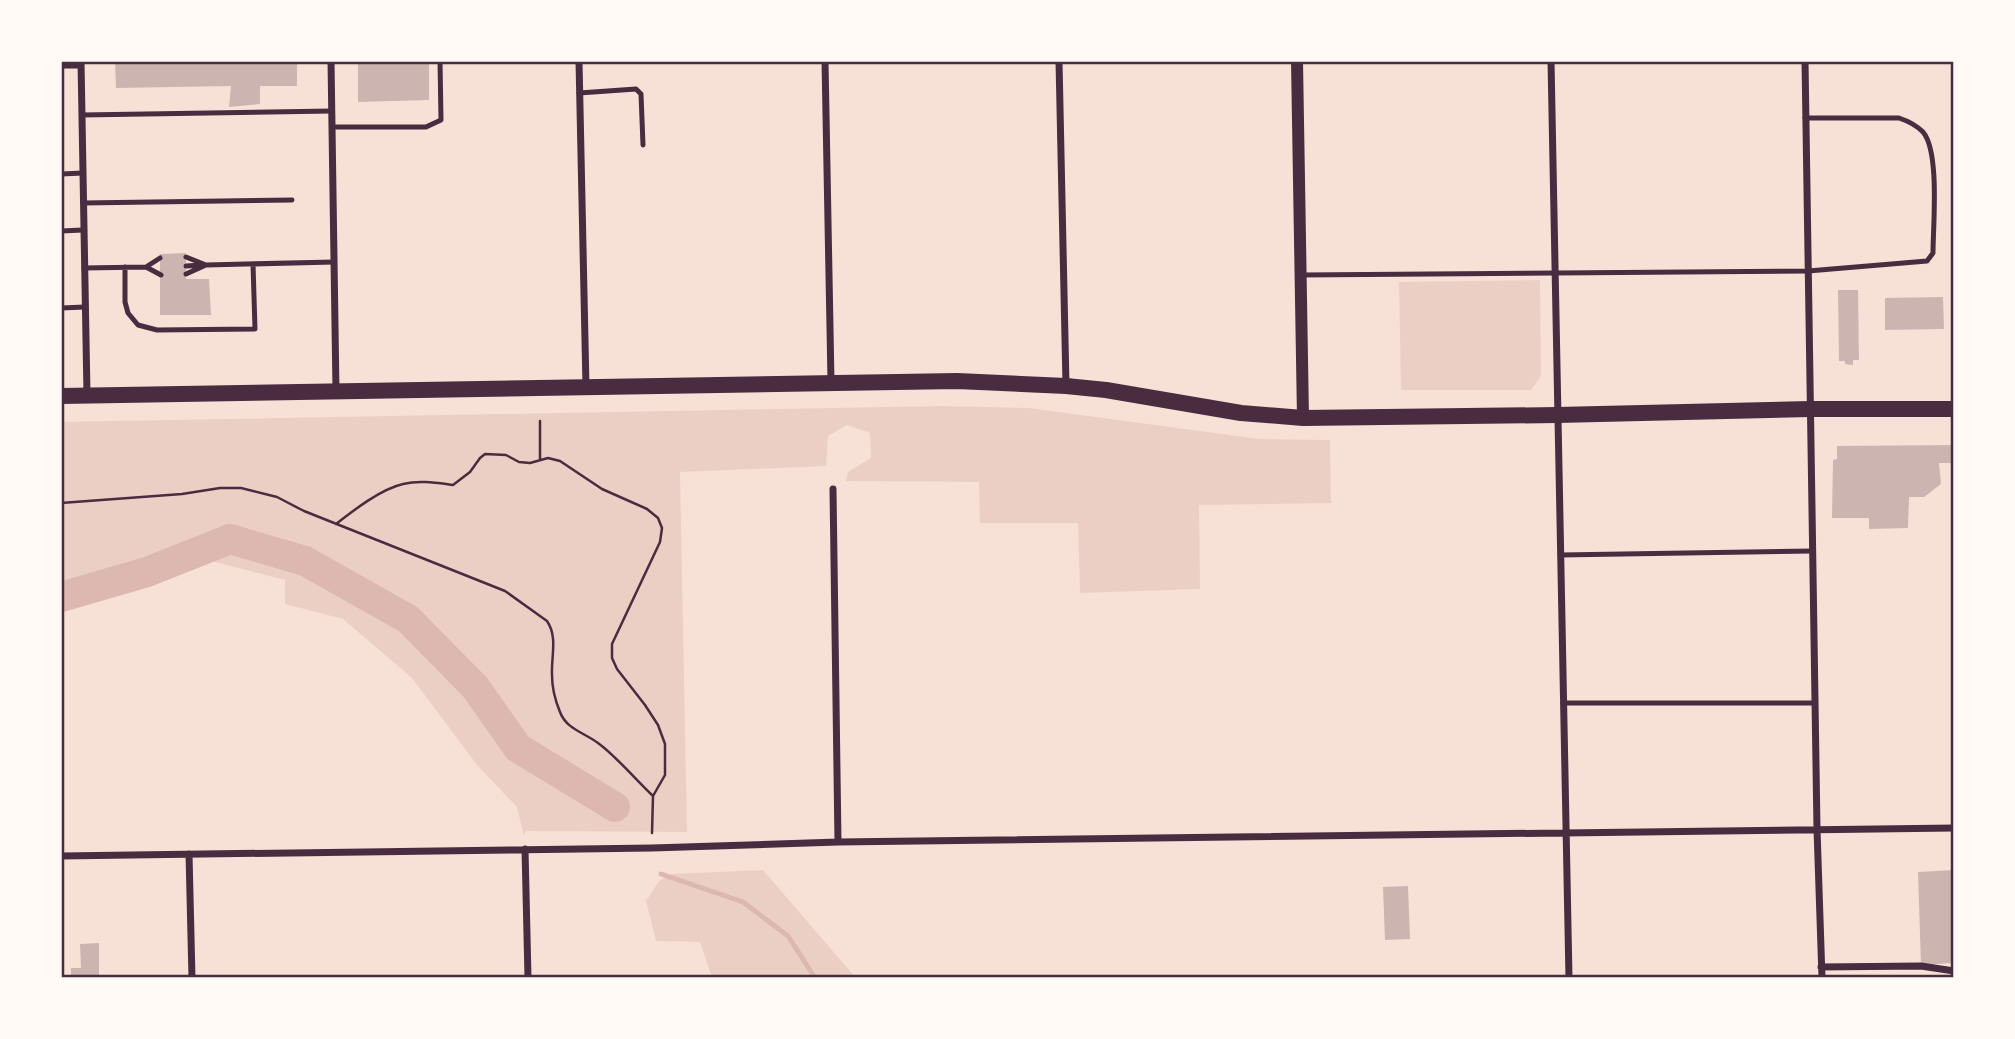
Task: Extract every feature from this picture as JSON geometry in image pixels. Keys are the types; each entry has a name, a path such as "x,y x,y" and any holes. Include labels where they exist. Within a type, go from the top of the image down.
{"main road":[{"path":"61,396 957,381 1106,390 1241,413 1303,418 1954,409"}],"street":[{"path":"331,61 336,392"},
{"path":"579,61 586,387"},
{"path":"825,61 831,382"},
{"path":"1059,61 1066,386"},
{"path":"1297,61 1303,418"},
{"path":"1551,61 1569,978"},
{"path":"1804,61 1822,978"},
{"path":"81,64 88,396"},
{"path":"833,489 838,842"},
{"path":"61,856 652,848 838,842 1954,828"},
{"path":"525,849 528,978"},
{"path":"189,854 191,978"},
{"path":"1821,967 1920,966 1954,971"}],"lane":[{"path":"332,127 426,127 441,120 440,61"},
{"path":"61,66 81,64"},
{"path":"579,93 636,89 641,94 643,145"},
{"path":"82,115 332,111"},
{"path":"1301,275 1808,271 1927,261 1933,253 1933,169 1929,144 1923,133 1899,118 1805,118"},
{"path":"61,174 83,173"},
{"path":"83,202 292,200"},
{"path":"61,231 83,230"},
{"path":"186,257 206,265"},
{"path":"146,267 160,258"},
{"path":"186,265 334,262"},
{"path":"125,267 125,302 128,313 138,325 157,330 255,329 253,264"},
{"path":"186,274 206,265"},
{"path":"84,268 160,266"},
{"path":"146,267 161,275"},
{"path":"61,307 85,307"},
{"path":"1560,555 1813,551"},
{"path":"1563,703 1815,702"}],"path":[{"path":"540,421 540,459"},
{"path":"335,524 364,503 401,484 426,481 453,485 470,472 485,454 506,454 530,463 548,458 559,461 602,489 647,509 658,517 662,528 660,542 612,644 612,658 617,669 659,725 665,744 665,775 653,796 652,833"},
{"path":"61,503 241,488 277,497 335,524 505,591 547,621 553,636 554,694 561,717 573,729 598,743 653,796"}],"shaded area":[{"path":"1540,280 1541,376 1531,390 1401,390 1399,282"},
{"path":"942,406 1029,408 1259,439 1330,440 1331,503 1199,505 1200,589 1080,593 1078,523 980,523 979,482 846,481 848,472 871,458 870,433 847,425 828,436 826,466 680,472 687,832 526,831 524,836 517,807 477,765 412,678 343,619 285,604 285,580 188,555 147,572 61,597 61,422"},
{"path":"763,870 856,978 712,978 700,942 656,941 646,901 659,881 672,874"}],"building":[{"path":"115,61 297,61 297,86 260,86 260,104 229,107 231,86 116,88"},
{"path":"358,61 429,61 429,100 358,102"},
{"path":"186,253 186,279 209,279 211,315 160,315 160,254"},
{"path":"1838,290 1858,290 1859,360 1853,360 1853,365 1839,361"},
{"path":"1943,297 1944,329 1885,330 1885,298"},
{"path":"1954,445 1954,463 1939,463 1941,484 1924,497 1909,497 1908,528 1869,529 1869,518 1832,518 1833,460 1837,459 1837,446"},
{"path":"1954,870 1954,963 1921,965 1918,872"},
{"path":"1408,886 1410,939 1385,940 1383,887"},
{"path":"99,943 99,978 71,978 71,968 81,968 80,944"}],"waterway":[{"path":"61,597 147,572 230,539 305,561 408,619 475,687 518,748 615,807"},
{"path":"661,874 743,902 788,936 815,978"}]}
